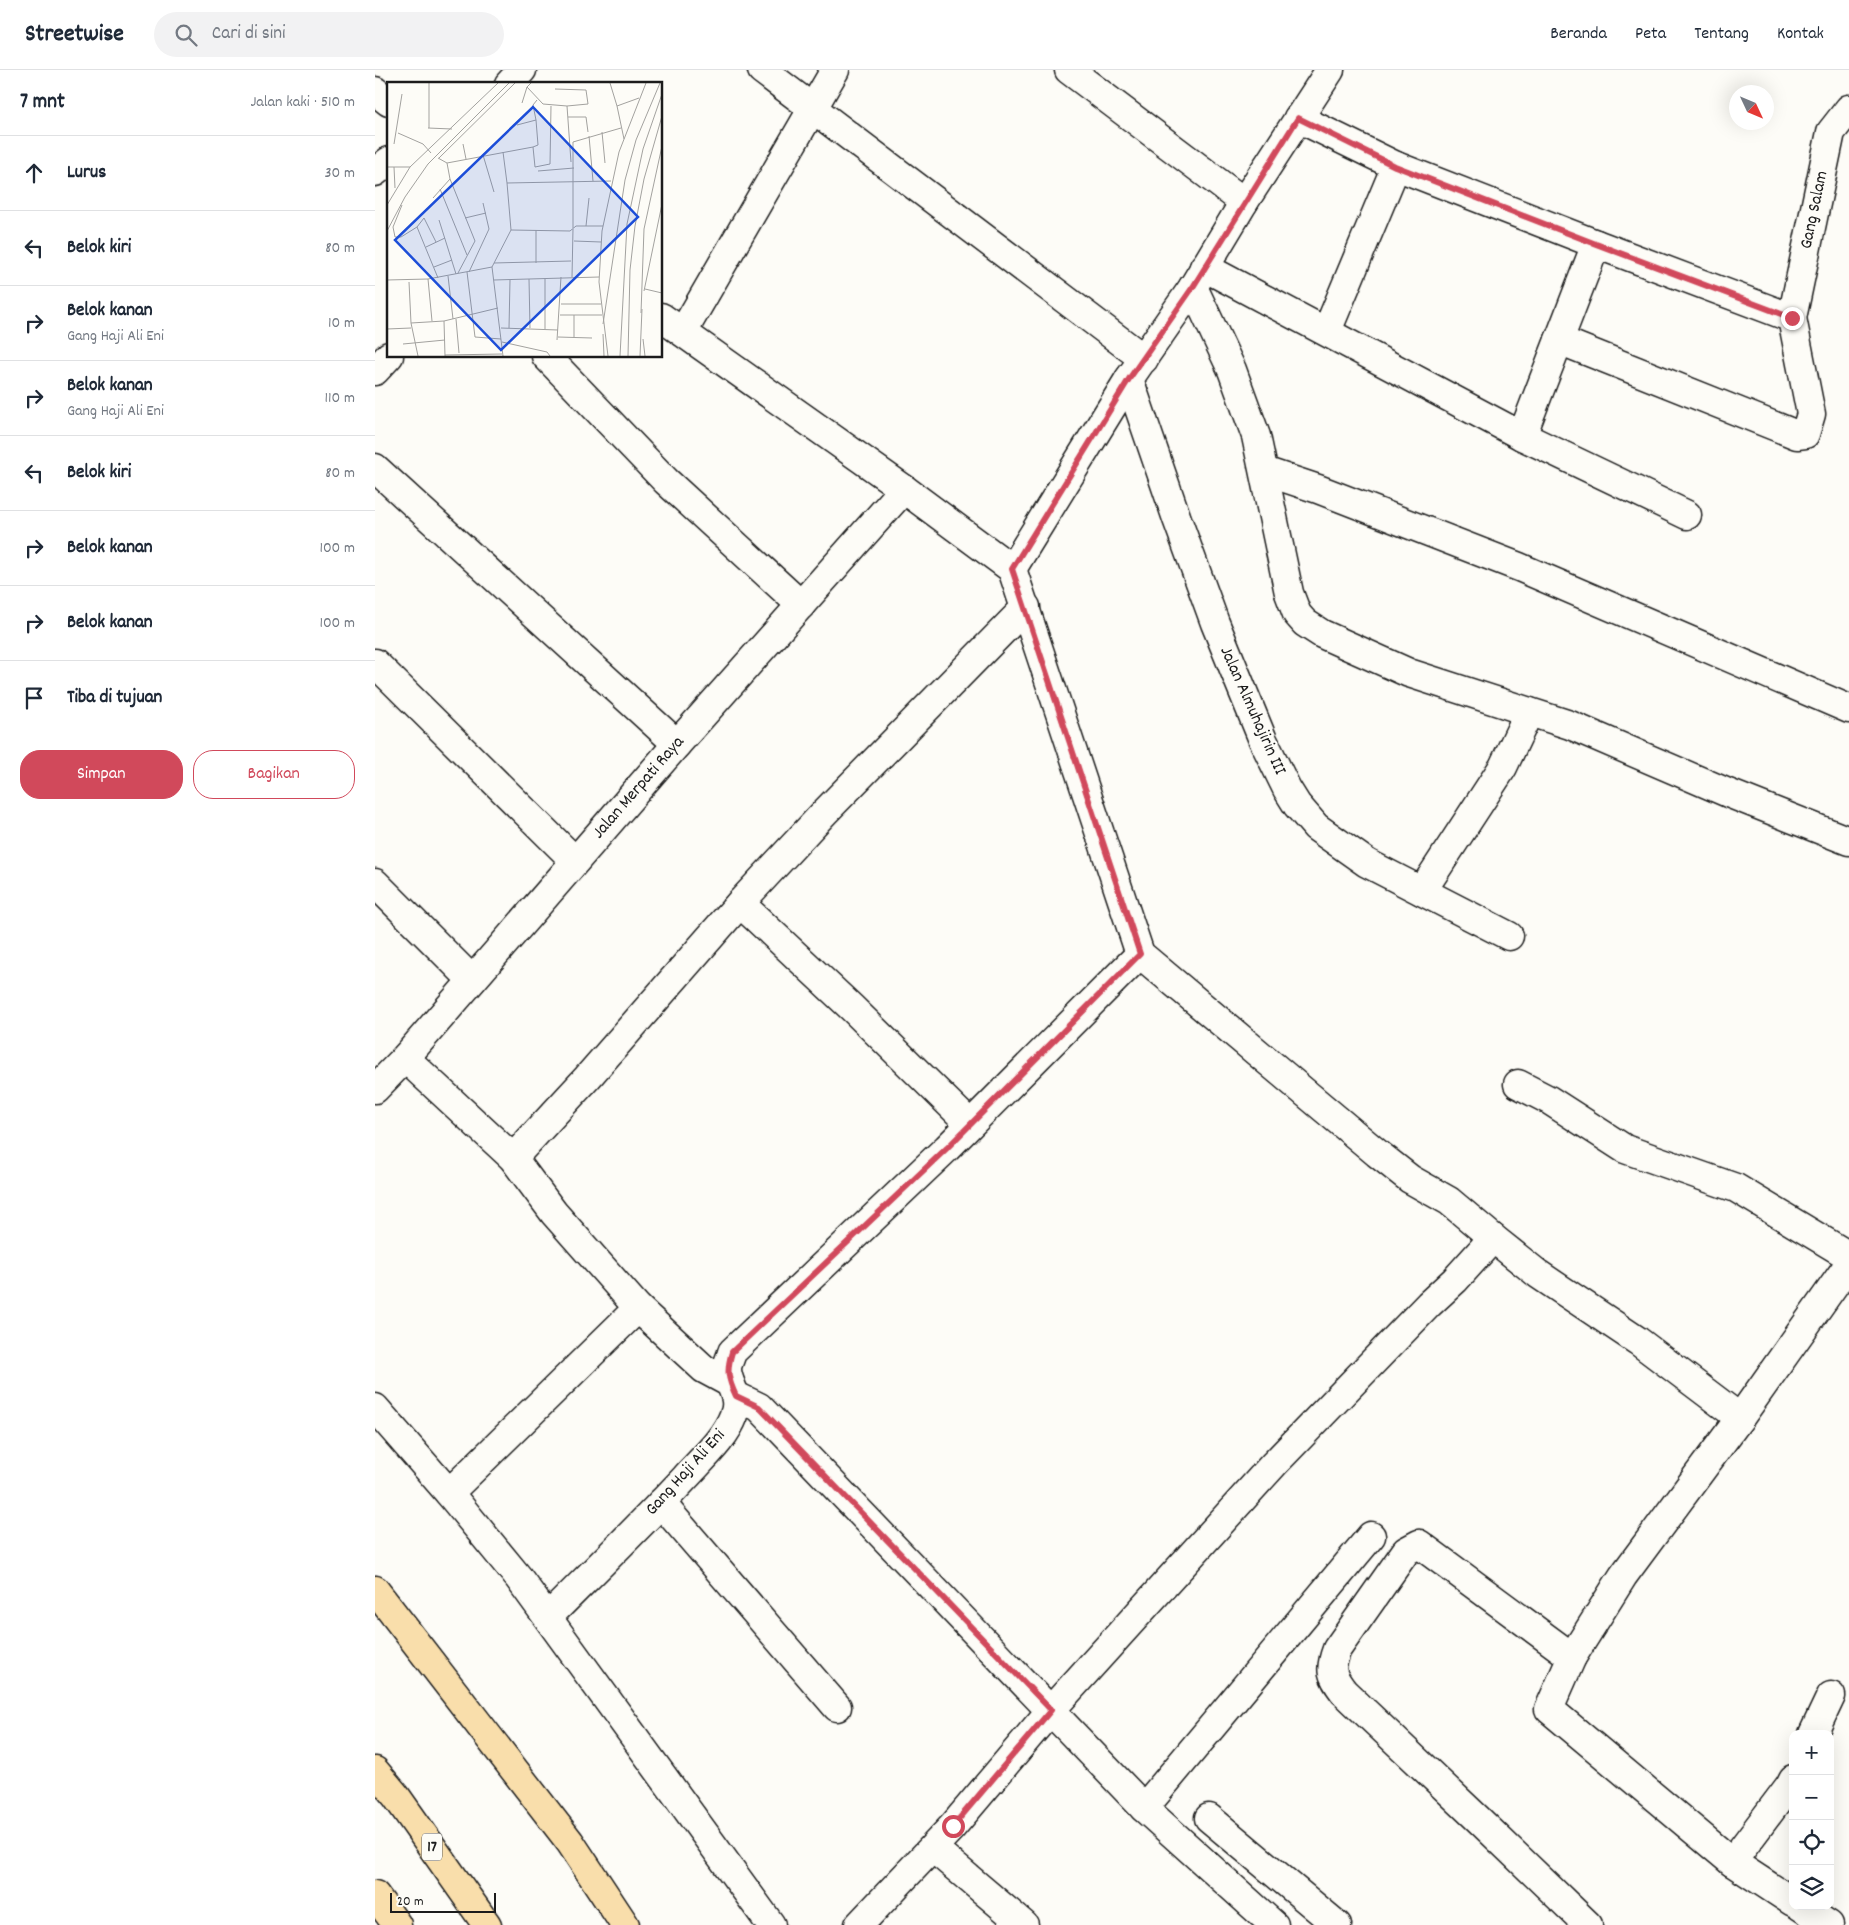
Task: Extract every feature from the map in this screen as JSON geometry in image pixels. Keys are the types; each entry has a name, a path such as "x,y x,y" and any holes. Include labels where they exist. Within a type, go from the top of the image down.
{"highway":[{"path":"375,1590 570,1842 625,1925"},
{"name":"17","path":"375,1770 396,1796 487,1925"},
{"path":"375,1895 397,1925"}],"street":[{"path":"511,82 523,70"},
{"path":"762,70 1137,369"},
{"path":"835,70 813,109 672,325 904,489 1012,569 1140,954 1410,1179 1449,1201 1538,1274 1639,1341 1740,1418"},
{"path":"1069,70 1245,202"},
{"path":"1012,569 1137,369 1330,70"},
{"path":"375,91 387,100"},
{"name":"Gang Salam","path":"1792,318 1831,132 1849,109"},
{"path":"1298,118 1395,166 1792,318 1811,414 1805,434 1797,435 1559,340"},
{"path":"375,172 387,163"},
{"path":"1327,331 1395,166"},
{"path":"1522,436 1596,244"},
{"path":"1198,277 1327,331 1522,436 1687,515"},
{"path":"1198,277 1256,436 1289,593 1297,614 1305,623 1322,634 1409,673 1570,725 1728,793 1849,841"},
{"path":"375,371 387,358"},
{"path":"549,358 666,481 801,605"},
{"name":"Jalan Almuhajirin III","path":"1137,369 1177,519 1215,623 1246,702 1287,789 1297,805 1316,826 1367,863 1509,936"},
{"path":"375,468 677,744"},
{"path":"1264,471 1318,489 1519,567 1849,709"},
{"name":"Jalan Merpati Raya","path":"375,1089 405,1058 677,744 904,489"},
{"path":"513,1158 613,1049 740,903 824,813 1026,607"},
{"path":"375,663 575,861"},
{"path":"1422,891 1503,767 1529,712"},
{"path":"375,883 472,980"},
{"path":"740,903 852,1008 970,1124"},
{"name":"Gang Haji Ali Eni","path":"548,1616 661,1503 727,1429 735,1413 733,1390 727,1367 732,1352 970,1124 1140,954"},
{"path":"405,1058 513,1158 554,1213 638,1308 704,1369 759,1407 1144,1808 1274,1925"},
{"path":"1518,1084 1549,1100 1625,1149 1736,1188 1849,1256"},
{"path":"859,1925 953,1826 1051,1710 1274,1464 1429,1304 1455,1280 1493,1238"},
{"path":"1789,1899 1731,1862 1549,1710 1572,1657 1623,1576 1740,1418 1849,1264"},
{"path":"449,1493 638,1308"},
{"path":"375,1408 449,1493 548,1616 771,1925"},
{"path":"661,1503 837,1707"},
{"path":"1144,1808 1371,1536"},
{"path":"1572,1657 1419,1544 1406,1551 1337,1649 1331,1663 1333,1678 1344,1692 1588,1925"},
{"path":"1815,1730 1831,1696"},
{"path":"1731,1862 1789,1786"},
{"path":"1209,1818 1337,1925"},
{"path":"933,1848 1024,1925"},
{"path":"1806,1910 1829,1925"}],"route":[{"path":"953,1826 1051,1710 759,1407 736,1396 730,1383 727,1367 732,1352 947,1148 1140,954 1012,569 1129,379 1193,287 1298,118 1395,166 1792,318"}]}
